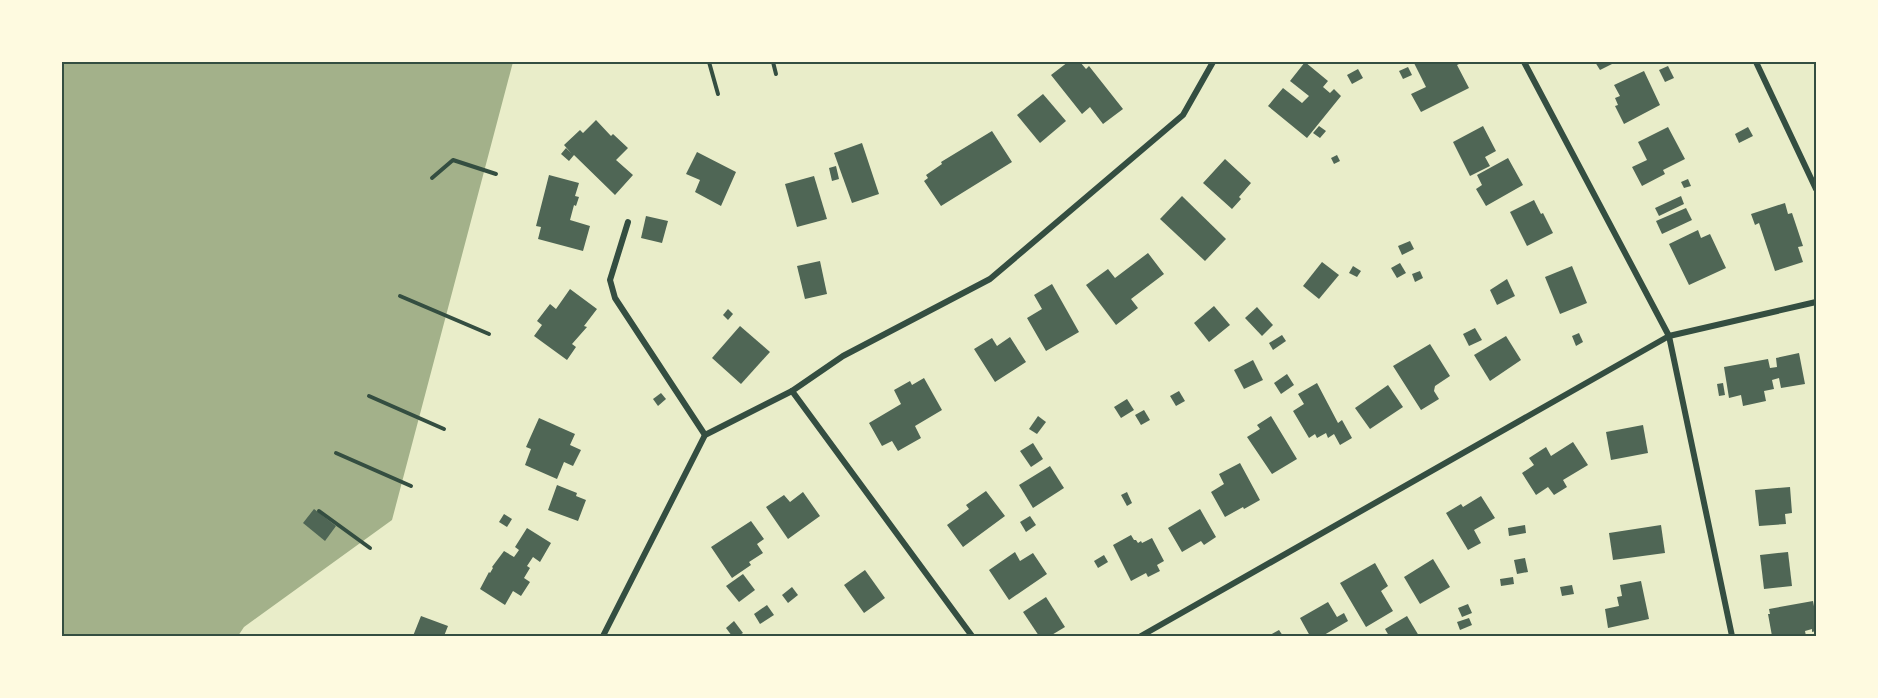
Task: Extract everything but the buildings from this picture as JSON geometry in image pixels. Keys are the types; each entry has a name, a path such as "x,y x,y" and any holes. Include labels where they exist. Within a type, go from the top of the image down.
{"street":[{"path":"603,636 705,435 792,391 843,356 990,279 1183,115 1213,62"},
{"path":"1524,62 1669,336 1732,636"},
{"path":"1756,62 1816,189"},
{"path":"628,222 610,280 615,298 705,435"},
{"path":"1141,636 1669,336 1816,302"},
{"path":"792,391 972,636"}],"path":[{"path":"709,62 718,94"},
{"path":"773,62 776,74"},
{"path":"432,178 453,160 496,174"},
{"path":"400,296 489,334"},
{"path":"369,396 444,429"},
{"path":"336,453 411,486"},
{"path":"320,511 370,548"}],"shaded area":[{"path":"62,62 513,62 392,520 244,627 238,636 62,636"}]}
